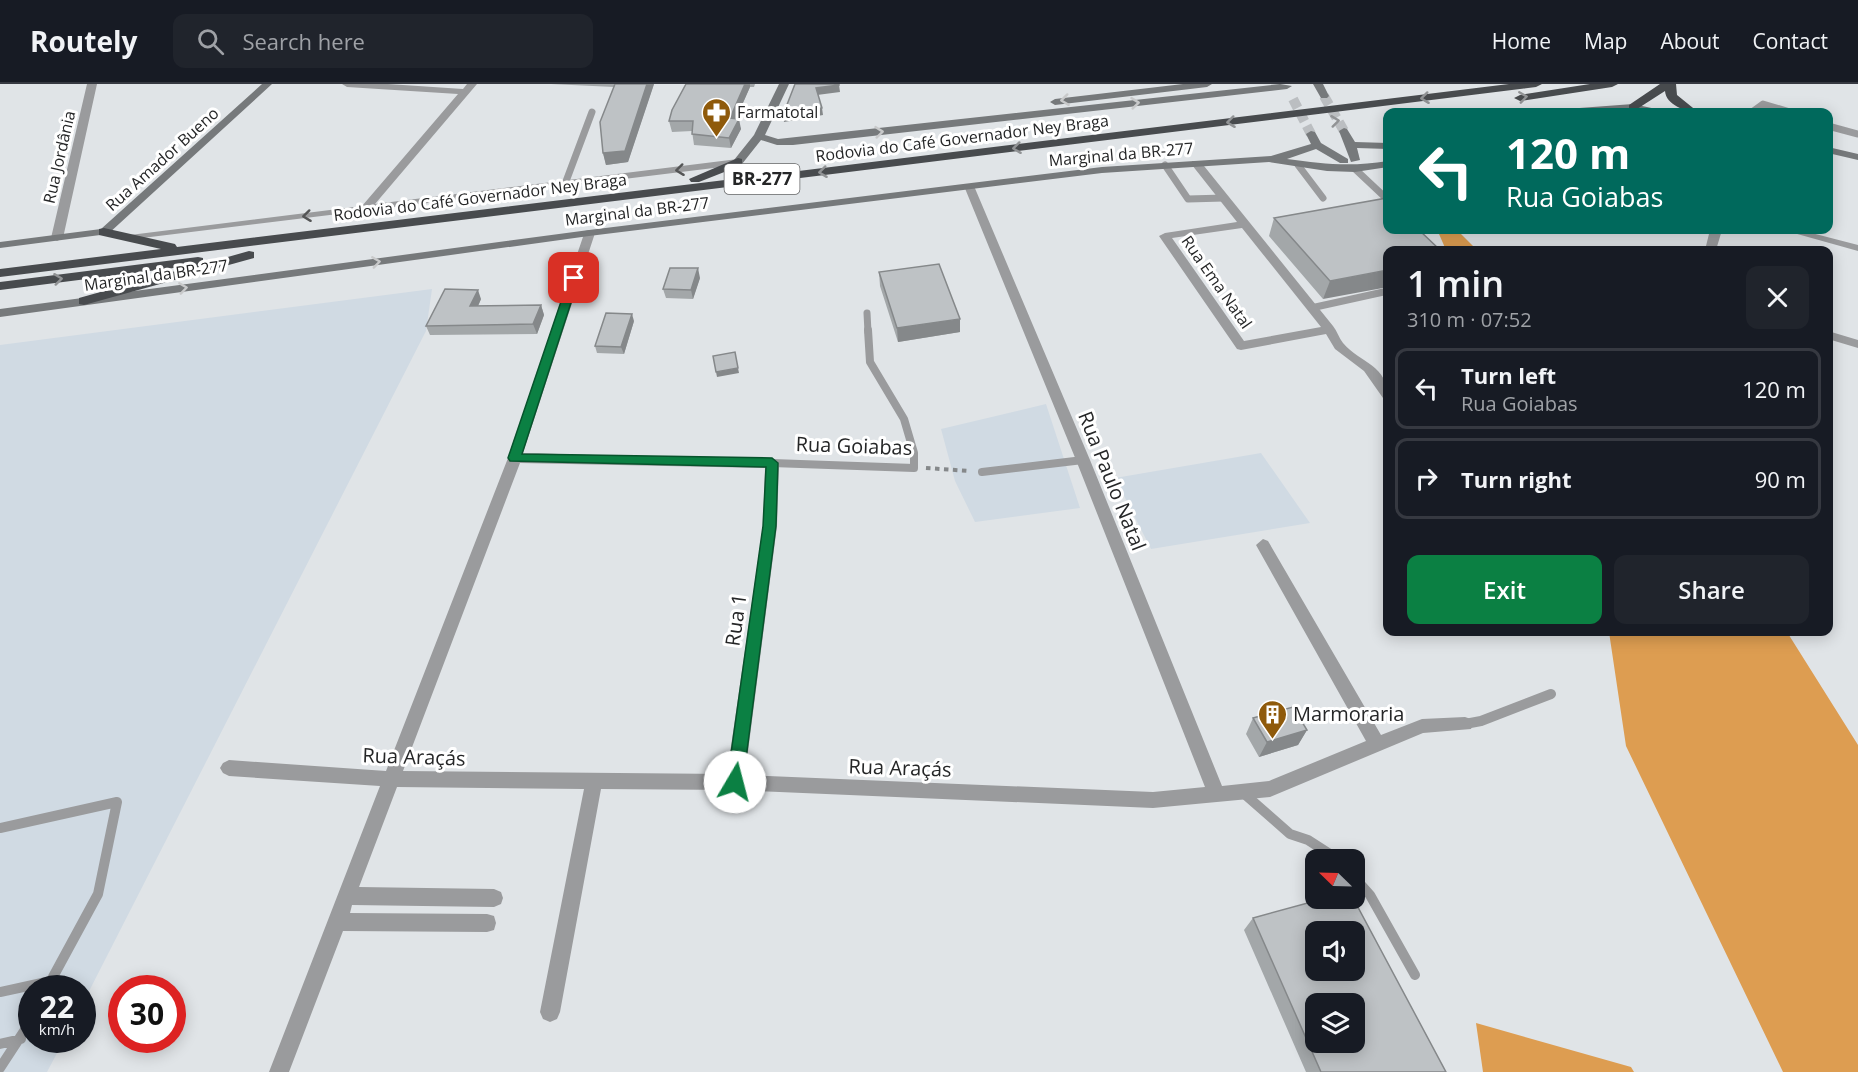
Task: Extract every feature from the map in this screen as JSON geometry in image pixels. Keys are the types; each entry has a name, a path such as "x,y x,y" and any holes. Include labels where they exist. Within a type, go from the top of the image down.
{"highway":[{"name":"Rodovia do Café Governador Ney Braga","path":"0,273 1525,84"},
{"path":"1432,108 1612,84"},
{"path":"1633,107 1668,84 1671,96 1688,108"},
{"name":"Rodovia do Café Governador Ney Braga","path":"0,286 1383,115"},
{"path":"633,195 712,175 738,162"},
{"path":"104,232 183,250"},
{"path":"84,302 249,255"}],"main road":[{"name":"Rua Amador Bueno","path":"104,232 267,84"},
{"path":"738,162 759,136 784,84"},
{"path":"759,136 1207,84"},
{"path":"759,136 777,142 793,142 1286,85 1293,99"},
{"path":"1620,108 1639,108"},
{"path":"1311,134 1317,145 1351,163 1351,144 1344,131"},
{"path":"1317,145 1335,149 1351,144 1367,147 1383,146"},
{"name":"BR-277","path":"1269,159 1290,155 1317,145"},
{"path":"1833,151 1858,156"},
{"name":"BR-277","path":"1269,159 1351,163 1383,155"},
{"name":"Marginal da BR-277","path":"0,313 589,233 969,186 1165,165 1269,159 1298,165 1383,164"},
{"path":"0,245 104,232"}],"street":[{"name":"Rua Jordânia","path":"57,238 92,84"},
{"path":"347,84 469,88"},
{"path":"365,209 469,88"},
{"name":"Marginal da BR-277","path":"130,238 738,162"},
{"path":"1196,163 1329,330 1339,346 1368,368 1383,388"},
{"name":"Rua Paulo Natal","path":"969,186 1083,460 1216,792"},
{"name":"Rua Ema Natal","path":"1244,224 1165,236 1240,346 1329,330"},
{"path":"279,1072 390,778 515,458 589,233"},
{"path":"1804,234 1858,248"},
{"path":"1833,336 1858,344"},
{"name":"Rua Goiabas","path":"515,458 772,463"},
{"name":"Rua 1","path":"735,782 770,526 772,463"},
{"path":"1263,545 1376,743"},
{"name":"Rua Araçás","path":"229,768 390,778 735,782 1153,800 1216,792 1269,789 1422,726 1465,724"},
{"path":"550,1012 594,780"},
{"path":"346,896 494,898"},
{"path":"336,922 487,923"}],"lane":[{"path":"1758,108 1763,104 1776,108"},
{"path":"565,184 592,111"},
{"path":"1833,127 1858,134"},
{"path":"1351,163 1383,195"},
{"path":"1165,165 1188,199 1224,198"},
{"path":"1298,165 1323,198"},
{"path":"1311,308 1383,292"},
{"path":"867,313 870,362 904,419 914,453 914,468"},
{"path":"982,471 1019,469 1083,460"},
{"name":"Rua Goiabas","path":"772,463 914,468"},
{"name":"Rua Araçás","path":"1465,724 1481,721 1551,694"},
{"path":"1240,791 1290,834 1308,840 1322,849"},
{"path":"0,828 117,802 98,894 54,975"},
{"path":"1365,889 1415,975"},
{"path":"0,992 18,989"},
{"path":"0,1044 18,1040"},
{"path":"0,1068 18,1043"}],"path":[{"name":"Rua Goiabas","path":"914,468 982,471"}],"shaded area":[{"path":"1439,234 1461,234 1473,246 1444,246"},
{"path":"432,289 426,331 96,978 96,975 18,975 18,1053 57,1053 47,1072 0,1072 0,345"},
{"path":"1046,404 1080,508 975,522 955,481 941,429"},
{"path":"1261,453 1310,523 1151,549 1115,478"},
{"path":"1610,636 1790,636 1858,745 1858,1072 1783,1072 1626,746"},
{"path":"1476,1023 1631,1067 1634,1072 1483,1072"}],"building":[{"path":"615,84 647,84 625,151 603,153 600,122"},
{"path":"686,84 745,84 730,118 739,119 729,138 692,134 693,121 669,121 672,110"},
{"path":"795,84 839,85 816,88 822,108 783,115"},
{"path":"1383,199 1383,234 1423,234 1436,246 1383,246 1383,271 1330,281 1274,218"},
{"path":"939,264 960,319 897,328 879,272"},
{"path":"670,268 698,268 691,290 663,289"},
{"path":"445,289 478,290 470,306 541,305 533,324 426,326"},
{"path":"606,313 632,314 621,347 595,346"},
{"path":"735,352 738,368 716,372 713,356"},
{"path":"1293,707 1307,730 1267,742 1253,718"},
{"path":"1305,904 1305,909 1359,909 1446,1072 1321,1072 1313,1053 1365,1053 1365,993 1305,993 1305,1036 1253,918"}],"tunnel":[{"path":"1324,96 1344,131"},
{"path":"1293,99 1311,134"}],"place":[{"name":"Farmatotal","path":"716,138"},
{"name":"Marmoraria","path":"1272,740"}],"route":[{"path":"574,278 515,458 772,463 770,526 735,782"}]}
